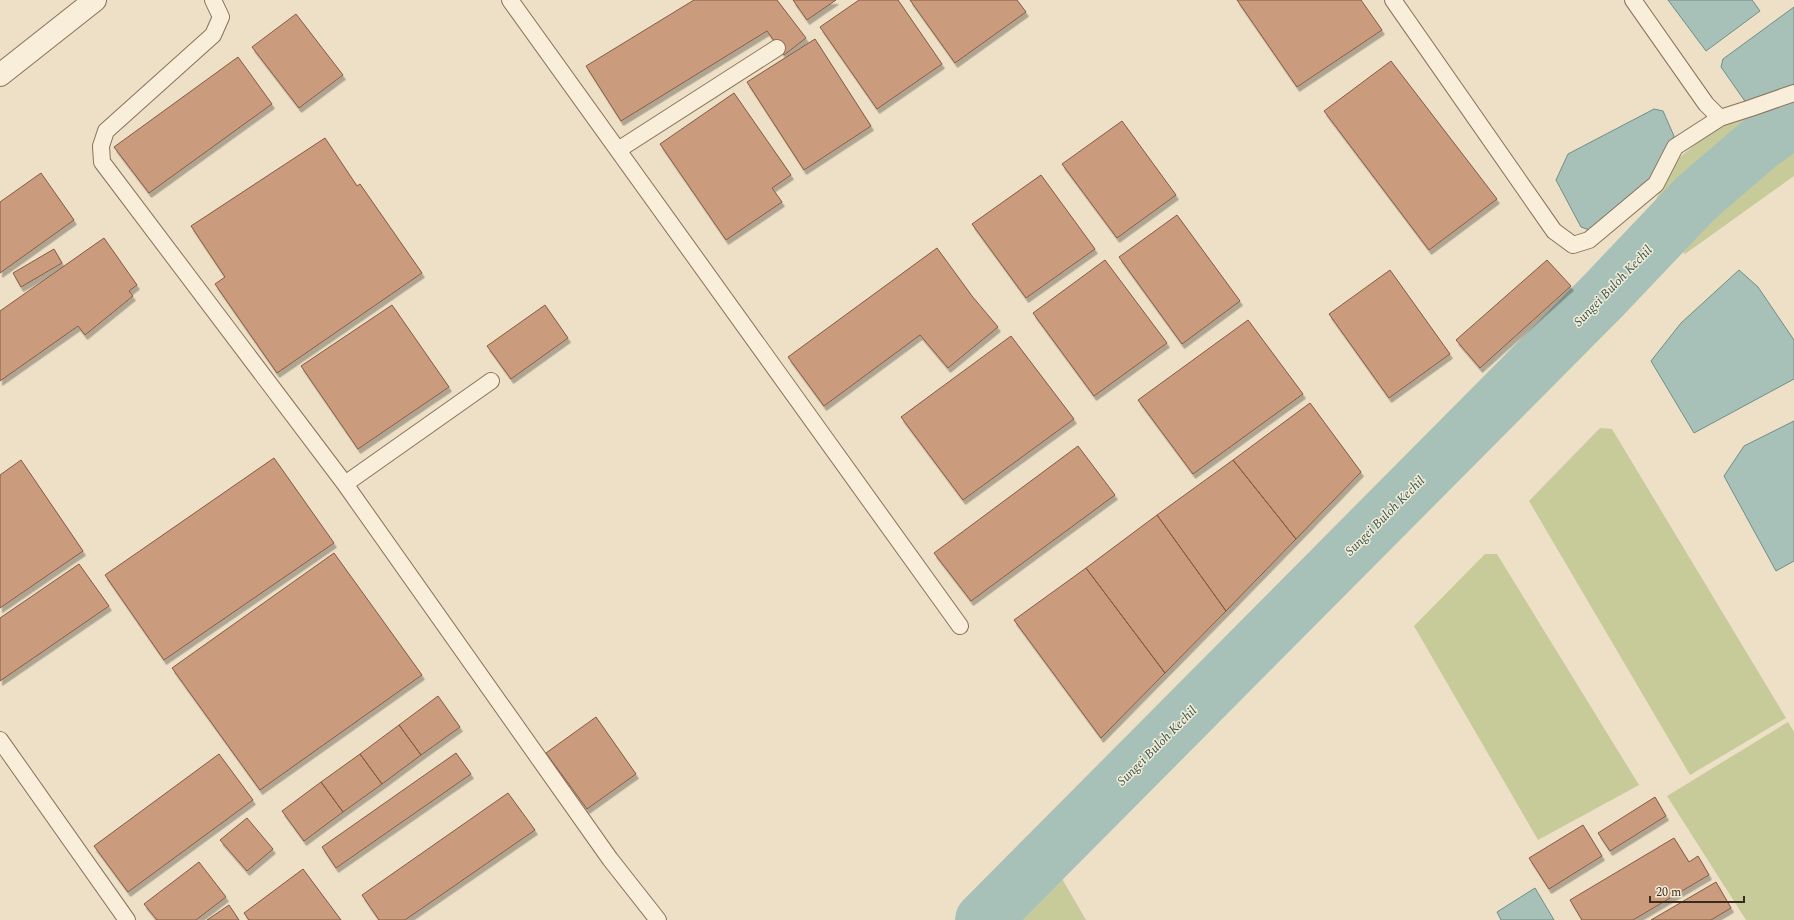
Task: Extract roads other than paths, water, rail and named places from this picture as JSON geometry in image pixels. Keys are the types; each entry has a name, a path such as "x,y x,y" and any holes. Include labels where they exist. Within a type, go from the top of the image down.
{"street":[{"path":"0,75 95,0"}],"lane":[{"path":"213,0 221,17 213,35 106,131 101,146 102,162 345,484 610,859 658,920"},
{"path":"510,0 960,626"},
{"path":"1393,0 1554,231 1573,244 1589,240 1656,184 1675,147 1720,118 1794,92"},
{"path":"1633,0 1706,104 1720,118"},
{"path":"618,150 777,48"},
{"path":"345,484 491,381"},
{"path":"0,740 127,920"}],"water":[{"path":"1668,0 1752,0 1760,11 1706,51"},
{"path":"1794,7 1794,87 1749,107 1721,67 1723,59"},
{"path":"1654,109 1663,111 1674,136 1651,181 1592,231 1581,227 1556,180 1568,154"},
{"path":"1739,270 1758,287 1794,340 1794,379 1694,433 1651,361 1681,323"},
{"path":"1794,421 1794,561 1776,571 1724,476 1744,446"},
{"path":"1535,888 1554,920 1501,920 1497,912"}],"waterway":[{"name":"Sungei Buloh Kechil","path":"983,920 1603,296 1695,199 1760,143 1790,122 1794,121"}]}
